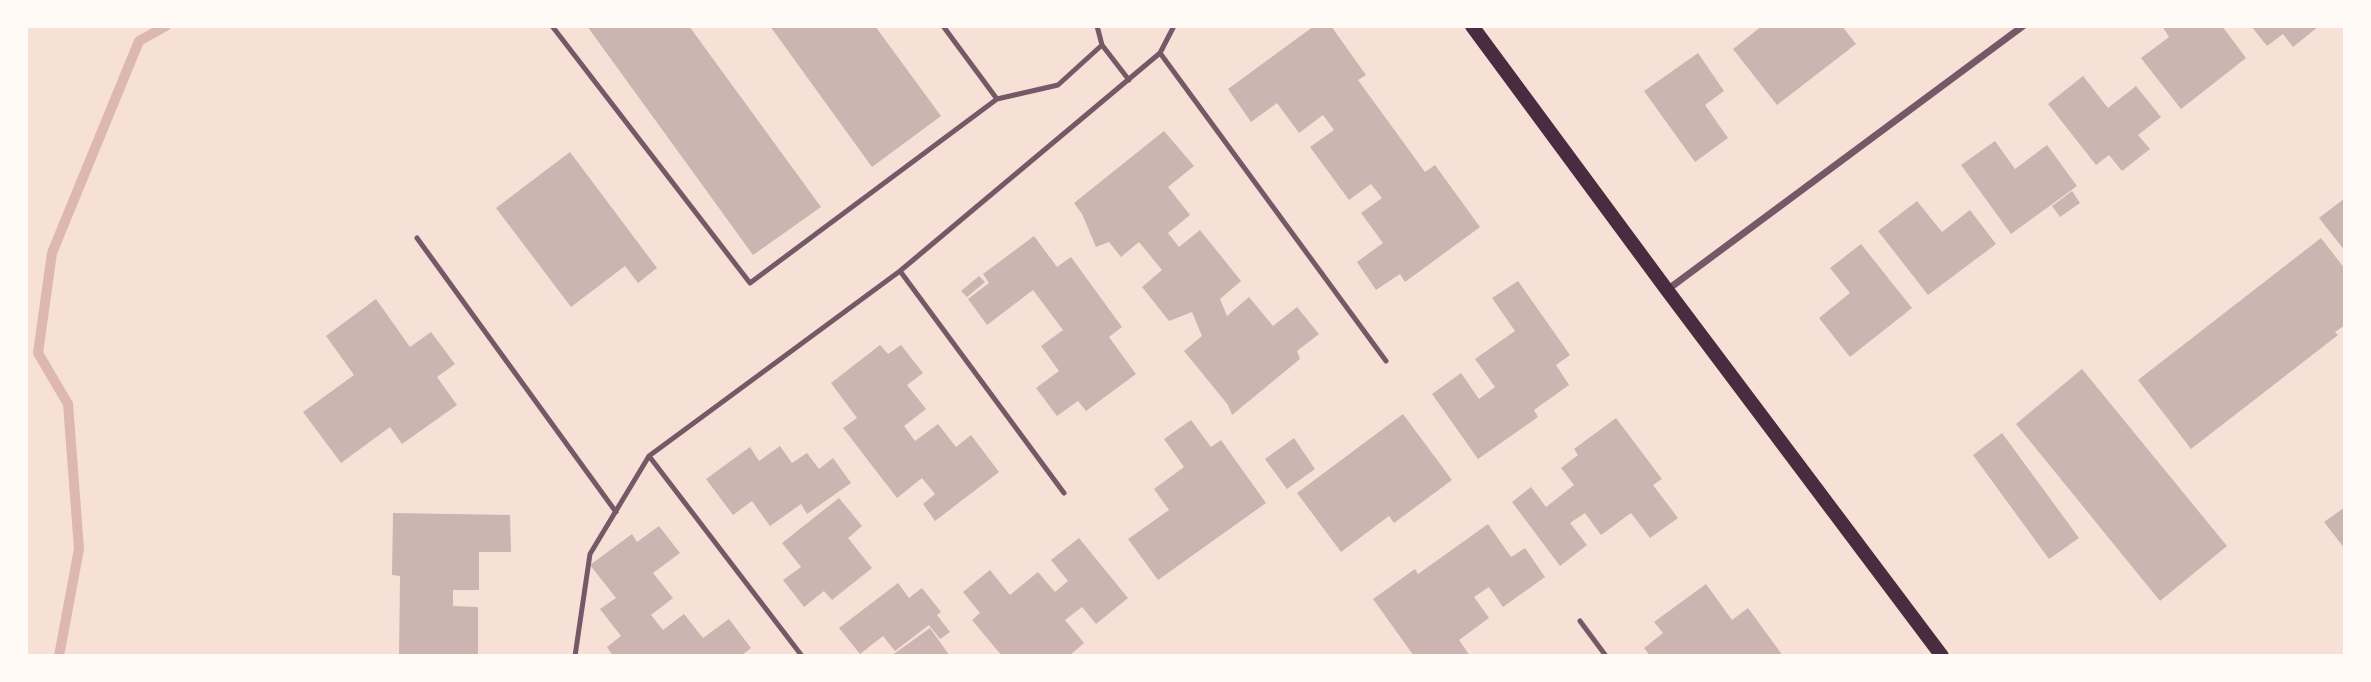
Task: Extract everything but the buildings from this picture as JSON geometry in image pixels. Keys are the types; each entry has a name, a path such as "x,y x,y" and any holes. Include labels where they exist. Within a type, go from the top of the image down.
{"main road":[{"path":"1472,26 1942,656"}],"street":[{"path":"1667,290 2022,26"}],"lane":[{"path":"943,26 997,99"},
{"path":"1097,26 1102,45 1129,80"},
{"path":"575,656 590,554 649,457 900,271 1129,80 1160,52 1174,26"},
{"path":"554,29 750,283 997,99 1058,85 1102,45"},
{"path":"1160,52 1386,361"},
{"path":"416,238 616,512"},
{"path":"900,271 1064,493"},
{"path":"649,457 802,656"},
{"path":"1580,621 1606,656"}],"waterway":[{"path":"59,656 79,549 68,404 38,353 52,253 139,41 166,26"}]}
